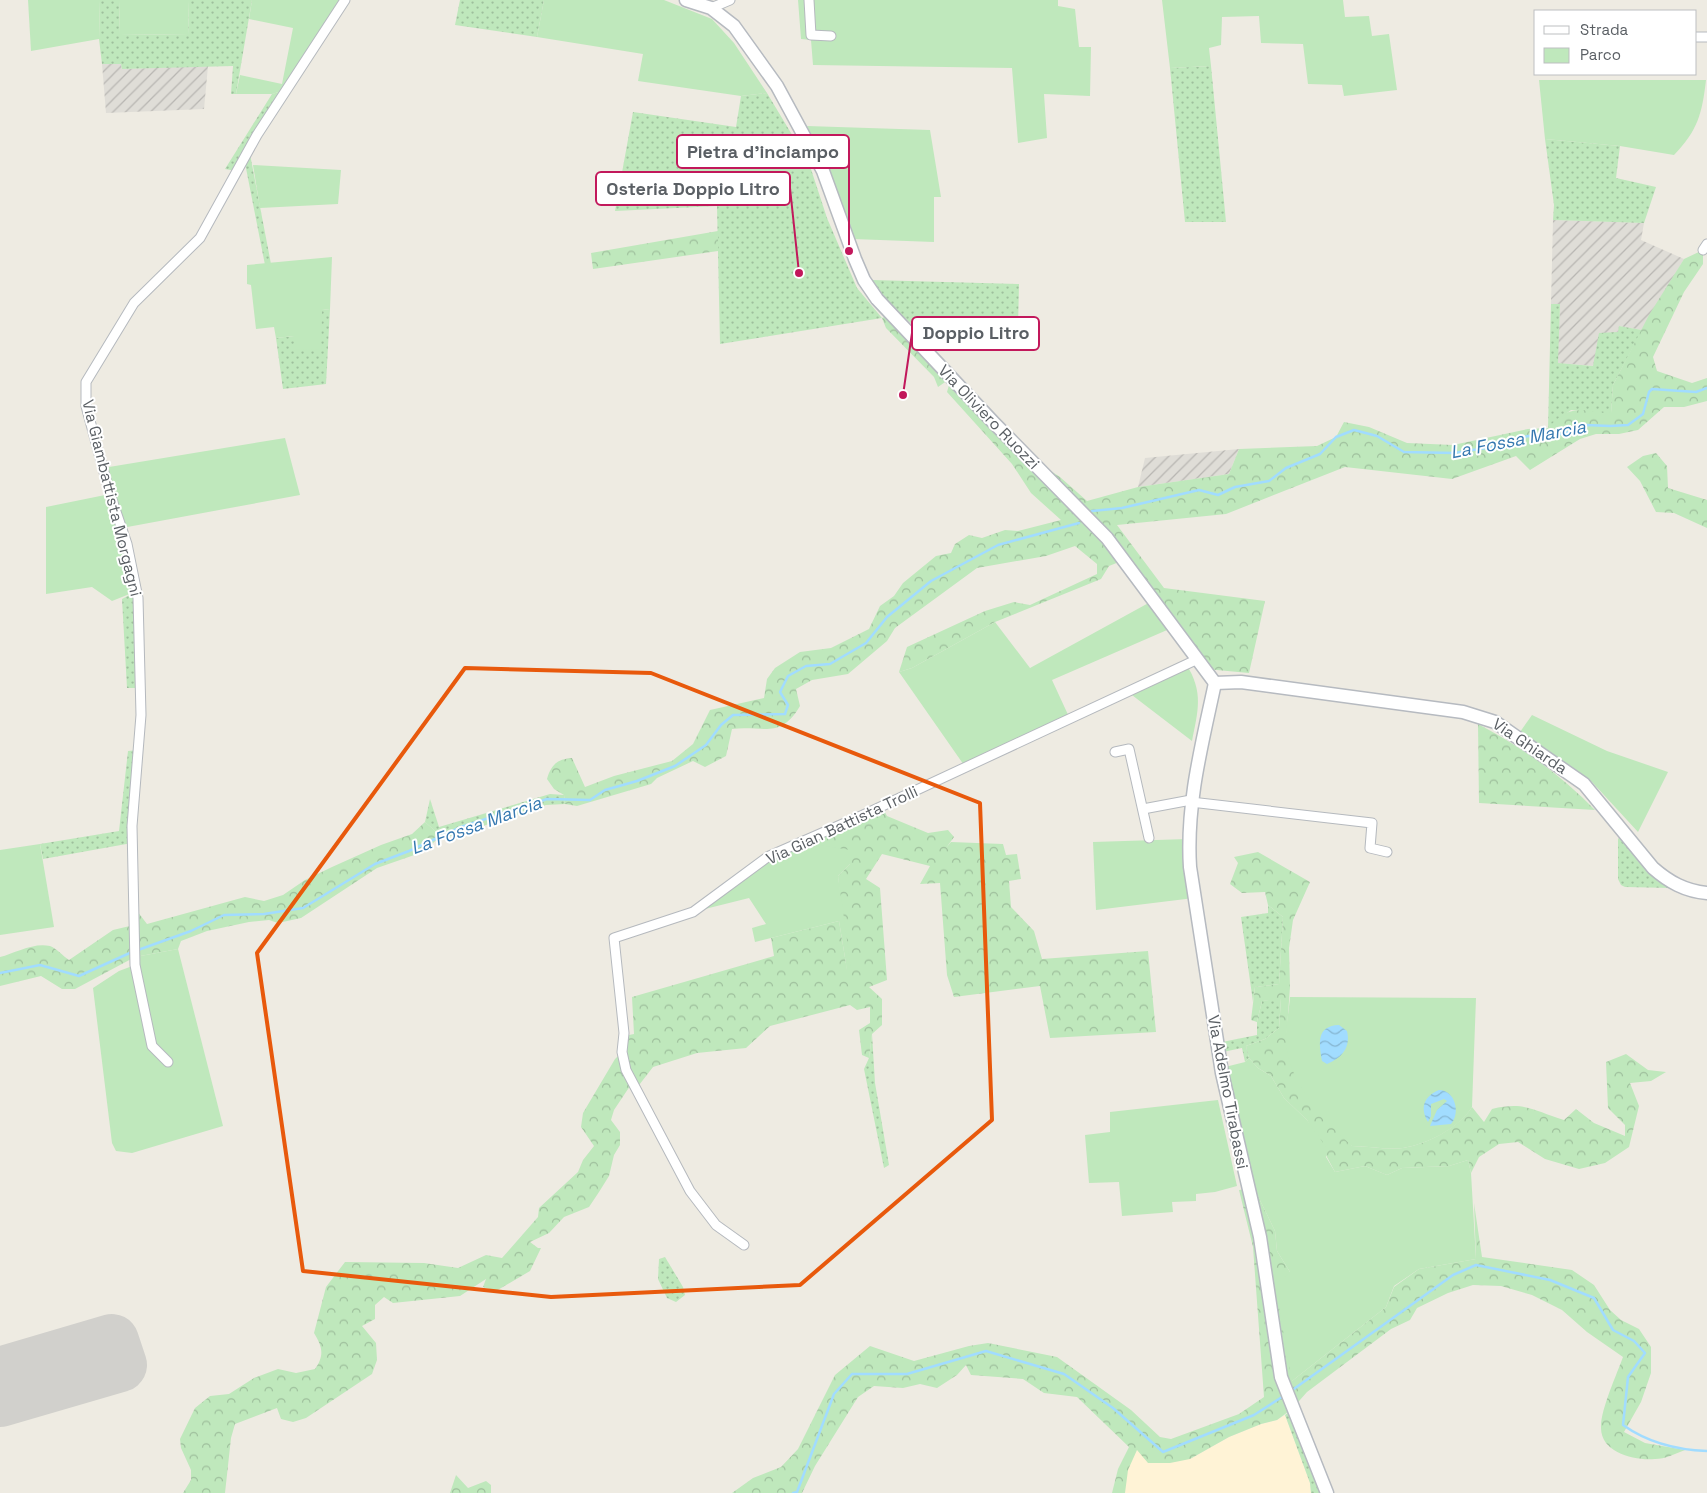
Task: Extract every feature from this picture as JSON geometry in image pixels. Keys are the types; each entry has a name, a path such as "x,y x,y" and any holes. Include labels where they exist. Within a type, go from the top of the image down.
{"street":[{"name":"Via Giambattista Morgagni","path":"168,1062 152,1046 135,965 132,843 141,715 138,598 127,544 110,494 86,406 86,382 134,303 200,238 257,135 345,0"},
{"name":"Via Oliviero Ruozzi","path":"686,0 711,8 734,26 776,86 823,171 855,259 864,280 877,299 994,423 1107,538 1215,683"},
{"path":"711,8 730,0"},
{"path":"809,0 810,35 831,36"},
{"name":"Via Gian Battista Trolli","path":"744,1245 716,1225 690,1191 626,1070 622,1052 624,1033 614,938 693,912 769,856 864,816 1198,659"},
{"name":"Via Adelmo Tirabassi","path":"1215,683 1191,801 1188,839 1190,867 1229,1111 1260,1237 1281,1377 1327,1493"},
{"name":"Via Ghiarda","path":"1215,683 1248,683 1455,711 1487,718 1518,736 1584,784 1653,868 1664,878 1688,890 1707,893"},
{"path":"1115,752 1129,749 1149,838"},
{"path":"1142,809 1191,801 1372,823 1370,848 1387,852"}],"highlighted area":[{"path":"465,668 651,673 980,803 992,1120 800,1285 551,1297 303,1271 257,953"}],"shaded area":[{"path":"102,64 121,64 122,69 208,66 204,109 106,113"},
{"path":"1553,220 1644,223 1641,240 1684,259 1642,330 1619,326 1619,332 1594,366 1557,363 1560,304 1551,304"},
{"path":"1239,449 1229,474 1138,487 1145,458"},
{"path":"1285,1415 1310,1483 1311,1493 1118,1493 1134,1445 1190,1459 1229,1437 1261,1424 1277,1420"}],"green space":[{"path":"28,0 100,0 99,39 31,51"},
{"path":"100,0 119,0 120,34 188,35 189,0 252,0 236,94 231,94 233,66 122,69 121,64 102,64 99,39"},
{"path":"119,0 189,0 188,35 120,34"},
{"path":"252,0 339,0 282,91 272,94 236,94 240,75 282,84 293,28 249,19"},
{"path":"460,0 544,0 537,37 455,25"},
{"path":"544,0 664,0 712,19 734,43 767,93 741,96 638,81 643,54 537,37"},
{"path":"798,0 1058,0 1058,6 1075,9 1079,47 1091,47 1090,96 1044,94 1047,138 1018,143 1012,68 813,65 811,40 801,39"},
{"path":"1162,0 1343,0 1345,17 1369,16 1372,36 1389,34 1397,90 1344,96 1342,85 1308,84 1303,44 1261,43 1259,16 1222,17 1221,45 1209,48 1211,66 1170,68"},
{"path":"1211,66 1226,222 1185,222 1170,68"},
{"path":"1539,80 1706,80 1698,121 1689,138 1674,155 1620,146 1545,139"},
{"path":"282,91 249,149 271,264 265,265 244,158 236,171 225,169 272,94"},
{"path":"767,93 809,163 827,218 857,288 882,318 720,344 717,206 615,211 633,112 736,127 741,96"},
{"path":"807,126 930,130 941,197 934,197 934,242 853,239 822,157"},
{"path":"1545,139 1620,146 1616,178 1656,187 1644,223 1553,220 1554,205"},
{"path":"253,165 341,170 338,204 260,208"},
{"path":"718,231 718,251 593,269 591,253"},
{"path":"1703,250 1703,264 1684,292 1653,357 1657,371 1692,383 1707,378 1707,401 1684,407 1664,407 1638,430 1619,434 1596,434 1580,439 1530,470 1516,456 1452,479 1345,467 1226,514 1117,525 1164,588 1265,601 1249,673 1206,669 1124,560 1109,566 1101,579 995,622 912,668 899,672 907,647 985,611 1014,602 1030,605 1097,574 1097,564 1075,546 1046,556 977,568 895,628 887,641 848,674 812,680 796,689 800,706 793,717 785,723 770,729 732,729 726,756 705,767 693,761 657,778 651,784 577,806 565,804 564,795 554,789 547,779 550,770 555,764 572,758 585,787 614,776 672,761 693,744 710,710 764,698 767,679 775,668 800,652 831,648 869,629 880,606 894,596 903,583 936,556 951,553 955,544 969,535 982,538 1005,530 1018,531 1061,520 1031,493 1012,464 947,392 951,378 938,387 934,377 886,328 882,318 892,314 1026,455 1060,477 1087,501 1138,487 1229,474 1239,449 1317,446 1336,437 1344,422 1369,427 1407,443 1453,445 1528,429 1548,428 1563,415 1576,410 1611,413 1613,385 1649,315 1684,259"},
{"path":"332,257 330,309 322,310 321,349 294,350 294,336 276,338 274,327 256,329 251,285 247,284 247,265"},
{"path":"872,280 1019,284 1018,328 913,325 890,305"},
{"path":"1551,304 1560,304 1558,363 1593,366 1599,333 1618,332 1619,326 1642,330 1613,385 1611,414 1571,410 1548,428"},
{"path":"330,309 326,384 283,389 276,338 294,336 294,350 322,310"},
{"path":"285,438 300,495 122,528 137,591 112,601 92,587 46,594 46,507 110,494 103,468"},
{"path":"1656,453 1667,466 1668,488 1707,500 1707,528 1674,513 1656,512 1640,481 1627,467 1643,456"},
{"path":"137,591 141,688 127,688 122,599"},
{"path":"1154,600 1174,627 1052,680 1070,719 966,768 899,672 912,668 995,622 1030,668"},
{"path":"1186,664 1192,674 1198,702 1192,741 1128,692"},
{"path":"1532,715 1607,751 1668,772 1638,832 1592,782 1520,732"},
{"path":"1478,724 1510,742 1555,773 1595,810 1479,803"},
{"path":"138,750 132,843 43,859 40,844 119,831 128,751"},
{"path":"550,794 564,795 565,804 546,805 453,836 441,836 425,822 430,799 439,827"},
{"path":"882,807 887,816 928,833 948,830 954,837 946,848 951,842 1003,844 1006,855 1017,854 1021,879 1009,881 1011,907 1034,931 1042,959 1148,951 1156,1032 1050,1038 1040,986 954,997 947,975 940,883 920,884 930,866 882,854 866,879 880,888 887,980 869,987 882,999 882,1025 872,1034 869,1058 862,1055 859,1030 870,1023 870,1007 857,1010 850,1005 770,1026 746,1048 697,1053 653,1067 636,1089 632,1083 614,1110 611,1120 620,1132 620,1145 614,1155 609,1176 589,1207 564,1217 549,1233 530,1242 541,1248 530,1271 496,1291 483,1287 486,1279 460,1296 393,1303 384,1297 375,1305 375,1319 362,1326 376,1343 377,1360 372,1374 306,1418 293,1422 281,1419 277,1408 235,1424 231,1438 225,1493 183,1493 191,1480 191,1470 181,1448 180,1439 195,1408 210,1396 229,1394 254,1378 278,1369 296,1373 315,1369 320,1359 321,1351 314,1333 326,1287 345,1262 424,1263 458,1268 486,1255 502,1258 538,1217 539,1208 578,1172 583,1160 594,1146 581,1127 583,1113 615,1059 622,1052 624,1036 634,1034 632,997 774,956 771,938 839,921 847,970 838,876 850,864 802,842"},
{"path":"425,822 441,836 423,852 377,868 301,918 278,923 269,920 249,922 207,931 181,941 178,949 135,957 75,989 62,989 41,976 0,986 0,957 38,945 44,945 52,947 69,960 113,930 134,925 134,907 147,924 245,897 264,901 283,895 305,880 332,867 381,845 412,834"},
{"path":"1621,836 1673,888 1625,887 1621,885 1618,879 1618,839"},
{"path":"1188,839 1194,898 1096,910 1093,842"},
{"path":"802,842 850,850 850,864 838,876 851,968 847,970 839,921 755,942 752,928 766,924 749,898 693,912 769,856"},
{"path":"40,844 54,927 0,935 0,850"},
{"path":"1258,852 1310,882 1293,920 1289,948 1290,987 1286,1043 1352,1146 1403,1148 1413,1146 1442,1134 1459,1122 1472,1107 1484,1122 1492,1109 1503,1107 1529,1108 1564,1120 1576,1109 1594,1123 1625,1136 1625,1125 1608,1108 1606,1062 1626,1054 1648,1070 1666,1072 1651,1081 1630,1083 1639,1106 1629,1147 1605,1163 1579,1169 1545,1159 1518,1142 1499,1144 1479,1157 1471,1173 1468,1160 1449,1166 1402,1168 1387,1175 1365,1166 1335,1172 1307,1120 1284,1098 1271,1076 1258,1068 1249,1058 1246,1046 1265,1039 1279,1028 1281,999 1262,1001 1257,1022 1251,1020 1255,987 1279,984 1283,917 1268,905 1265,892 1242,893 1230,884 1238,863 1234,857"},
{"path":"1268,905 1283,917 1279,984 1255,987 1253,1002 1241,917 1268,913"},
{"path":"178,949 223,1126 132,1153 116,1151 112,1143 93,988 119,971 135,965 135,957"},
{"path":"1290,997 1476,998 1472,1107 1459,1122 1442,1134 1413,1146 1384,1148 1352,1146 1319,1112 1301,1087 1294,1073 1286,1044"},
{"path":"1281,998 1279,1028 1265,1039 1246,1046 1249,1058 1245,1062 1242,1048 1218,1053 1217,1043 1257,1035 1257,1022 1262,1001"},
{"path":"872,1034 875,1083 889,1165 884,1168 864,1069 869,1058"},
{"path":"1249,1058 1258,1068 1271,1076 1284,1098 1307,1120 1326,1147 1326,1157 1335,1172 1365,1166 1387,1175 1402,1168 1449,1166 1468,1160 1471,1173 1476,1259 1419,1269 1394,1286 1386,1307 1292,1381 1275,1285 1290,1272 1277,1251 1275,1231 1256,1192 1221,1068 1245,1062"},
{"path":"1218,1100 1237,1186 1215,1192 1196,1194 1196,1201 1172,1202 1173,1212 1122,1216 1119,1182 1089,1183 1085,1135 1110,1132 1110,1112"},
{"path":"1248,1189 1256,1192 1275,1231 1277,1251 1290,1272 1292,1381 1386,1307 1394,1287 1419,1269 1476,1259 1474,1203 1482,1257 1572,1270 1594,1285 1610,1310 1621,1320 1639,1329 1651,1347 1651,1373 1641,1402 1624,1432 1645,1443 1685,1450 1662,1458 1638,1459 1620,1454 1613,1449 1602,1437 1601,1421 1623,1357 1587,1332 1562,1310 1532,1295 1501,1286 1473,1285 1448,1293 1417,1308 1410,1320 1391,1329 1307,1392 1292,1409 1277,1420 1261,1424 1229,1437 1190,1459 1170,1463 1148,1463 1137,1450 1128,1470 1125,1493 1112,1493 1118,1469 1129,1447 1077,1397 1044,1393 1023,1379 971,1375 966,1365 957,1375 937,1388 920,1384 903,1388 874,1386 858,1397 815,1466 802,1493 732,1493 753,1478 781,1467 798,1449 835,1375 870,1346 914,1361 969,1346 988,1343 1057,1357 1131,1410 1160,1437 1171,1439 1239,1414 1264,1397 1253,1247 1239,1190"},
{"path":"665,1257 683,1287 685,1295 676,1302 667,1298 658,1279 659,1259"},
{"path":"1292,1410 1327,1493 1311,1493 1310,1483 1285,1415"},
{"path":"456,1475 468,1488 486,1481 491,1485 491,1493 450,1493"}],"water":[{"path":"1339,1025 1347,1031 1348,1042 1341,1055 1327,1064 1322,1061 1321,1037 1326,1029"},
{"path":"1439,1090 1445,1091 1452,1098 1455,1103 1456,1114 1451,1124 1430,1126 1437,1110 1447,1101 1444,1099 1431,1104 1431,1116 1428,1122 1424,1112 1425,1103 1429,1096"}],"waterway":[{"name":"La Fossa Marcia","path":"1092,511 1122,508 1199,490 1218,495 1235,487 1269,481 1286,468 1320,454 1336,437 1354,430 1377,436 1404,452 1454,453 1492,447 1528,436 1543,438 1569,432 1586,425 1628,425 1643,414 1649,392 1652,389 1696,392 1707,388"},
{"name":"La Fossa Marcia","path":"138,950 191,931 224,915 264,914 303,908 375,864 461,827 547,799 590,800 605,790 637,781 675,766 706,745 721,725 733,715 785,714 788,705 780,692 788,676 806,666 830,664 866,643 887,617 931,581 998,545 1079,523"},
{"name":"La Fossa Marcia","path":"0,973 40,965 79,976 132,952"},
{"path":"1291,1391 1453,1275 1476,1265 1550,1280 1594,1298 1613,1330 1634,1341 1645,1353 1628,1377 1623,1425 1642,1436 1663,1444 1707,1451"},
{"path":"793,1493 797,1492 834,1394 852,1374 907,1374 986,1351 1064,1374 1113,1408 1163,1452 1254,1415 1282,1397"}],"runway":[{"path":"0,1374 112,1341 120,1365 0,1400"}],"place":[{"name":"Pietra d'inciampo","path":"849,251"},
{"name":"Osteria Doppio Litro","path":"799,273"},
{"name":"Doppio Litro","path":"903,395"}]}
